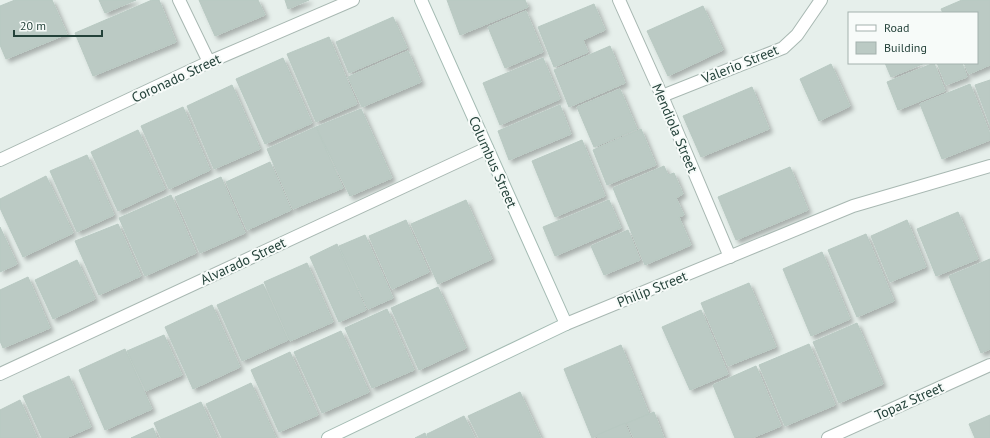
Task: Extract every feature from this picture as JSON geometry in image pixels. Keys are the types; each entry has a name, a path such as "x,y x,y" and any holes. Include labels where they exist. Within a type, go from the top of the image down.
{"street":[{"path":"179,0 209,62"},
{"name":"Coronado Street","path":"0,159 209,62 353,0"},
{"name":"Columbus Street","path":"421,0 566,324"},
{"name":"Mendiola Street","path":"619,0 662,96 730,257"},
{"name":"Valerio Street","path":"662,96 782,48 797,35 821,0"},
{"name":"Alvarado Street","path":"0,374 487,148"},
{"name":"Philip Street","path":"328,438 566,324 853,206 988,167"},
{"name":"Topaz Street","path":"828,438 990,365"}],"building":[{"path":"15,0 52,0 67,34 6,59 0,45 0,6"},
{"path":"99,0 136,0 105,13"},
{"path":"152,0 159,0 176,42 93,76 75,33"},
{"path":"199,0 258,0 265,15 215,36"},
{"path":"285,0 309,0 288,9"},
{"path":"447,0 525,0 528,7 460,35"},
{"path":"962,0 990,0 990,65 969,74 964,64 978,64 978,12 942,12 941,9"},
{"path":"594,4 605,30 583,40 588,52 554,67 538,27"},
{"path":"703,6 723,50 668,76 647,31"},
{"path":"526,11 543,52 505,68 488,27"},
{"path":"393,17 407,48 349,73 336,42"},
{"path":"329,37 357,104 316,122 287,54"},
{"path":"610,46 625,83 569,107 554,70"},
{"path":"408,51 421,82 362,107 348,77"},
{"path":"283,58 312,123 265,144 236,79"},
{"path":"543,58 560,99 500,125 483,83"},
{"path":"831,64 850,106 819,121 800,79"},
{"path":"885,64 923,64 891,77"},
{"path":"934,64 945,91 898,110 887,82"},
{"path":"937,64 962,64 967,77 946,85"},
{"path":"990,80 990,125 975,85"},
{"path":"970,84 990,134 990,140 942,159 920,104"},
{"path":"232,85 260,149 214,169 187,106"},
{"path":"752,87 769,129 701,157 683,116"},
{"path":"620,89 637,129 594,147 577,107"},
{"path":"560,105 571,134 509,160 498,131"},
{"path":"183,107 210,170 169,189 141,126"},
{"path":"361,109 392,178 350,196 316,127"},
{"path":"316,127 343,188 293,209 267,149"},
{"path":"641,129 656,165 607,185 593,150"},
{"path":"138,130 165,189 118,211 91,152"},
{"path":"582,140 605,196 555,217 532,161"},
{"path":"87,155 114,215 77,232 50,171"},
{"path":"270,162 291,210 247,230 226,182"},
{"path":"664,166 668,175 674,173 683,194 676,198 684,215 679,217 691,245 645,265 613,188"},
{"path":"790,167 808,210 736,240 718,197"},
{"path":"46,176 73,233 23,257 0,208 0,199"},
{"path":"221,177 245,233 200,253 175,197"},
{"path":"171,195 196,253 145,276 119,218"},
{"path":"466,200 492,259 438,284 411,224"},
{"path":"609,200 621,228 555,256 543,227"},
{"path":"958,212 978,259 936,276 917,229"},
{"path":"406,220 429,272 392,289 369,236"},
{"path":"907,220 926,267 890,282 871,236"},
{"path":"118,224 141,276 99,295 75,241"},
{"path":"0,227 17,264 0,272"},
{"path":"628,230 640,260 604,275 591,246"},
{"path":"866,234 894,301 857,317 828,250"},
{"path":"365,235 393,298 368,309 339,246"},
{"path":"337,244 366,310 339,322 310,257"},
{"path":"822,252 850,319 811,336 783,269"},
{"path":"990,259 990,349 981,353 949,276"},
{"path":"77,260 95,299 53,319 35,280"},
{"path":"307,263 333,322 290,341 264,282"},
{"path":"28,277 50,328 3,348 0,341 0,290"},
{"path":"749,283 776,347 728,366 701,303"},
{"path":"263,284 288,340 242,361 217,305"},
{"path":"438,287 466,348 419,370 391,308"},
{"path":"212,305 240,367 193,389 165,327"},
{"path":"387,309 414,370 372,388 345,328"},
{"path":"701,310 728,374 690,390 662,327"},
{"path":"857,323 883,384 839,403 813,342"},
{"path":"341,331 369,392 322,413 294,352"},
{"path":"164,335 182,375 146,391 127,351"},
{"path":"809,344 835,405 785,426 759,365"},
{"path":"621,345 649,414 592,438 564,369"},
{"path":"125,349 152,409 105,430 79,370"},
{"path":"290,352 318,415 279,432 251,370"},
{"path":"756,366 781,426 752,438 735,438 713,385"},
{"path":"69,376 91,427 66,438 42,438 23,396"},
{"path":"251,383 276,438 222,438 206,404"},
{"path":"520,392 541,438 479,438 468,416"},
{"path":"20,400 37,438 0,438 0,410"},
{"path":"201,402 217,438 161,438 154,423"},
{"path":"654,412 664,438 634,438 627,423"},
{"path":"990,415 990,438 975,438 969,424"},
{"path":"464,416 475,438 428,438 427,434"},
{"path":"625,423 631,438 598,438 597,435"},
{"path":"153,428 157,438 131,438"},
{"path":"425,433 427,438 415,438"}]}
